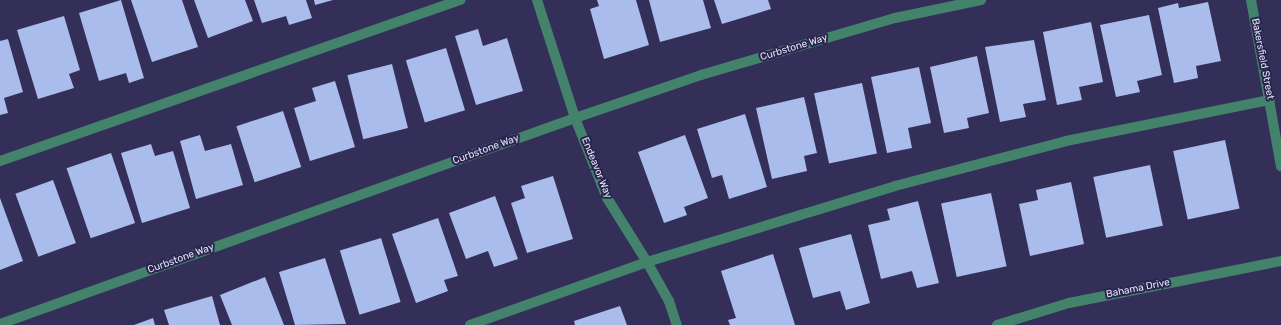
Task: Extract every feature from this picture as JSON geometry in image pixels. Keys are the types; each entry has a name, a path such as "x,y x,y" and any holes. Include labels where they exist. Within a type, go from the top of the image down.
{"street":[{"path":"0,161 461,0"},
{"name":"Endeavor Way","path":"537,0 575,118 607,198 648,262 669,301 677,325"},
{"name":"Curbstone Way","path":"0,324 575,118 701,75 895,18 981,0"},
{"name":"Bakersfield Street","path":"1251,0 1281,166"},
{"path":"470,325 648,262 895,186 1066,141 1270,100"},
{"name":"Bahama Drive","path":"997,325 1068,303 1281,261"}],"building":[{"path":"121,0 144,78 129,83 126,73 99,81 79,13"},
{"path":"131,0 182,0 198,47 152,62"},
{"path":"194,0 245,0 253,21 208,38"},
{"path":"254,0 306,0 312,18 289,25 286,16 262,23"},
{"path":"314,0 333,0 315,5"},
{"path":"597,0 636,0 649,45 604,59 590,9 599,6"},
{"path":"649,0 703,0 711,28 660,42"},
{"path":"714,0 768,0 771,9 722,24"},
{"path":"1208,2 1221,61 1196,66 1198,78 1174,83 1158,8 1178,3 1179,8"},
{"path":"1149,15 1162,75 1137,81 1140,92 1116,97 1100,25"},
{"path":"64,16 80,70 69,74 74,88 38,99 17,30"},
{"path":"1091,22 1103,82 1079,87 1082,100 1057,105 1043,32"},
{"path":"478,29 483,46 507,38 523,91 476,105 455,36"},
{"path":"8,39 23,92 4,98 8,113 0,115 0,41"},
{"path":"1034,40 1046,100 1023,104 1026,117 1000,122 985,47"},
{"path":"446,48 465,110 425,122 406,60"},
{"path":"977,56 989,113 967,118 969,128 944,133 930,67"},
{"path":"392,64 408,128 363,139 347,75"},
{"path":"919,67 931,123 908,128 912,148 887,153 871,77"},
{"path":"335,81 355,147 310,161 294,108 316,101 312,88"},
{"path":"862,83 877,153 829,164 814,93"},
{"path":"804,97 817,153 804,156 807,171 772,179 756,108"},
{"path":"283,111 301,167 255,182 236,126"},
{"path":"745,114 767,187 729,199 722,175 712,178 697,129"},
{"path":"200,135 205,151 231,144 243,185 196,199 180,141"},
{"path":"685,135 708,198 684,207 687,215 664,223 638,152"},
{"path":"1225,140 1240,208 1188,219 1173,151"},
{"path":"151,144 155,156 173,151 190,208 142,223 121,153"},
{"path":"111,153 135,223 91,238 67,168"},
{"path":"1150,165 1163,226 1106,238 1093,177"},
{"path":"553,176 573,239 527,253 511,203 525,198 521,186"},
{"path":"53,180 76,243 38,257 15,194"},
{"path":"1071,182 1084,244 1030,256 1019,204 1038,200 1036,190"},
{"path":"991,193 1007,266 957,277 941,204"},
{"path":"495,196 518,259 494,267 488,251 466,259 449,213"},
{"path":"0,198 23,261 0,270"},
{"path":"918,201 939,283 917,288 912,271 881,279 868,225 890,220 887,209"},
{"path":"438,218 458,276 444,280 448,291 416,303 392,234"},
{"path":"851,234 870,303 846,310 840,291 813,298 799,248"},
{"path":"381,238 401,302 359,315 340,251"},
{"path":"773,254 795,325 730,325 728,320 736,318 721,271"},
{"path":"325,258 346,324 295,325 279,272"},
{"path":"265,277 284,325 232,325 220,295"},
{"path":"212,296 220,325 169,325 164,310"},
{"path":"620,306 627,325 575,325 574,321"},
{"path":"153,318 155,325 134,325"}]}
